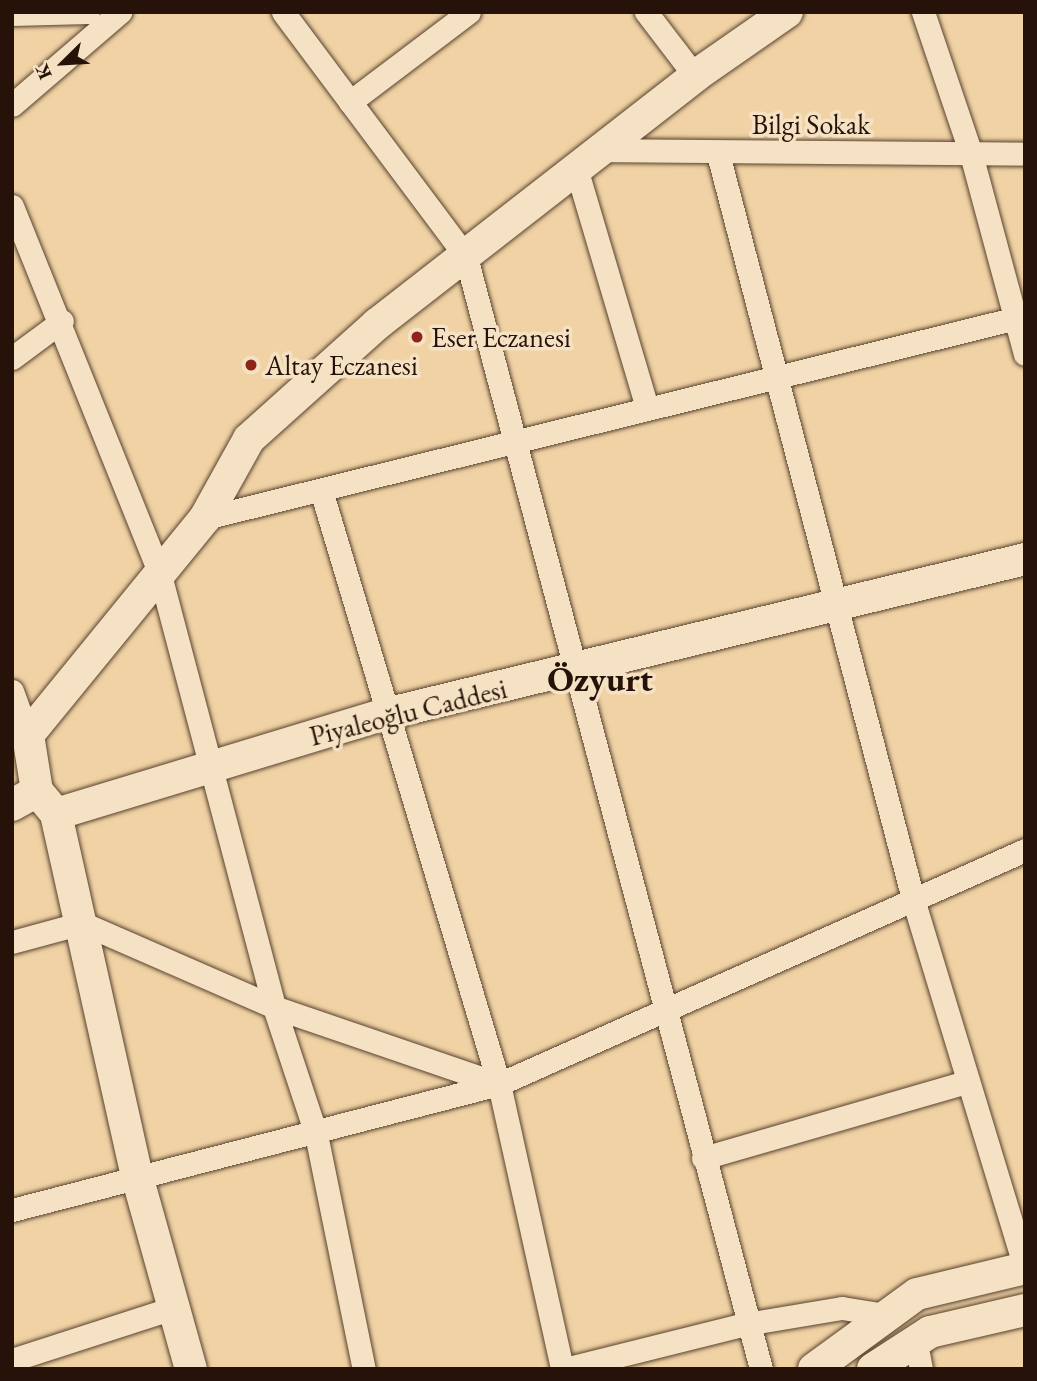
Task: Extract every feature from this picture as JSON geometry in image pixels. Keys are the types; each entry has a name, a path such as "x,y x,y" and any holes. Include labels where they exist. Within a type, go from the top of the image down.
{"street":[{"path":"12,14 88,12"},
{"path":"12,105 120,12"},
{"path":"283,12 466,257 518,436 575,671 670,1008 703,1157 746,1325 761,1369"},
{"path":"350,102 469,12"},
{"path":"646,12 695,76"},
{"path":"28,735 159,571 205,518 249,439 376,324 466,257 695,76 788,12"},
{"path":"923,12 971,154 1020,316 1025,354"},
{"name":"Bilgi Sokak","path":"587,159 718,155 1025,154"},
{"path":"718,155 840,605 913,899 963,1083 1025,1268 916,1294 814,1369"},
{"path":"587,159 646,405"},
{"path":"12,206 62,321 159,571 214,765 274,1007 316,1134 364,1369"},
{"path":"205,518 321,490 518,436 1020,316"},
{"path":"12,358 62,321"},
{"path":"321,490 499,1084 564,1369 746,1325 842,1308 885,1315 918,1354"},
{"name":"Piyaleoğlu Caddesi","path":"35,803 214,765 386,714 575,671 1025,559"},
{"path":"12,691 28,735 35,803 82,923 137,1176 191,1369"},
{"path":"12,1210 137,1176 316,1134 499,1084 1025,850"},
{"path":"12,942 82,923 274,1007 499,1084"},
{"path":"703,1157 963,1083"},
{"path":"12,1360 173,1308"},
{"path":"873,1369 918,1354 1025,1310"}],"place":[{"name":"Eser Eczanesi","path":"417,337"},
{"name":"Altay Eczanesi","path":"251,365"}],"district":[{"name":"Özyurt","path":"600,679"}]}
